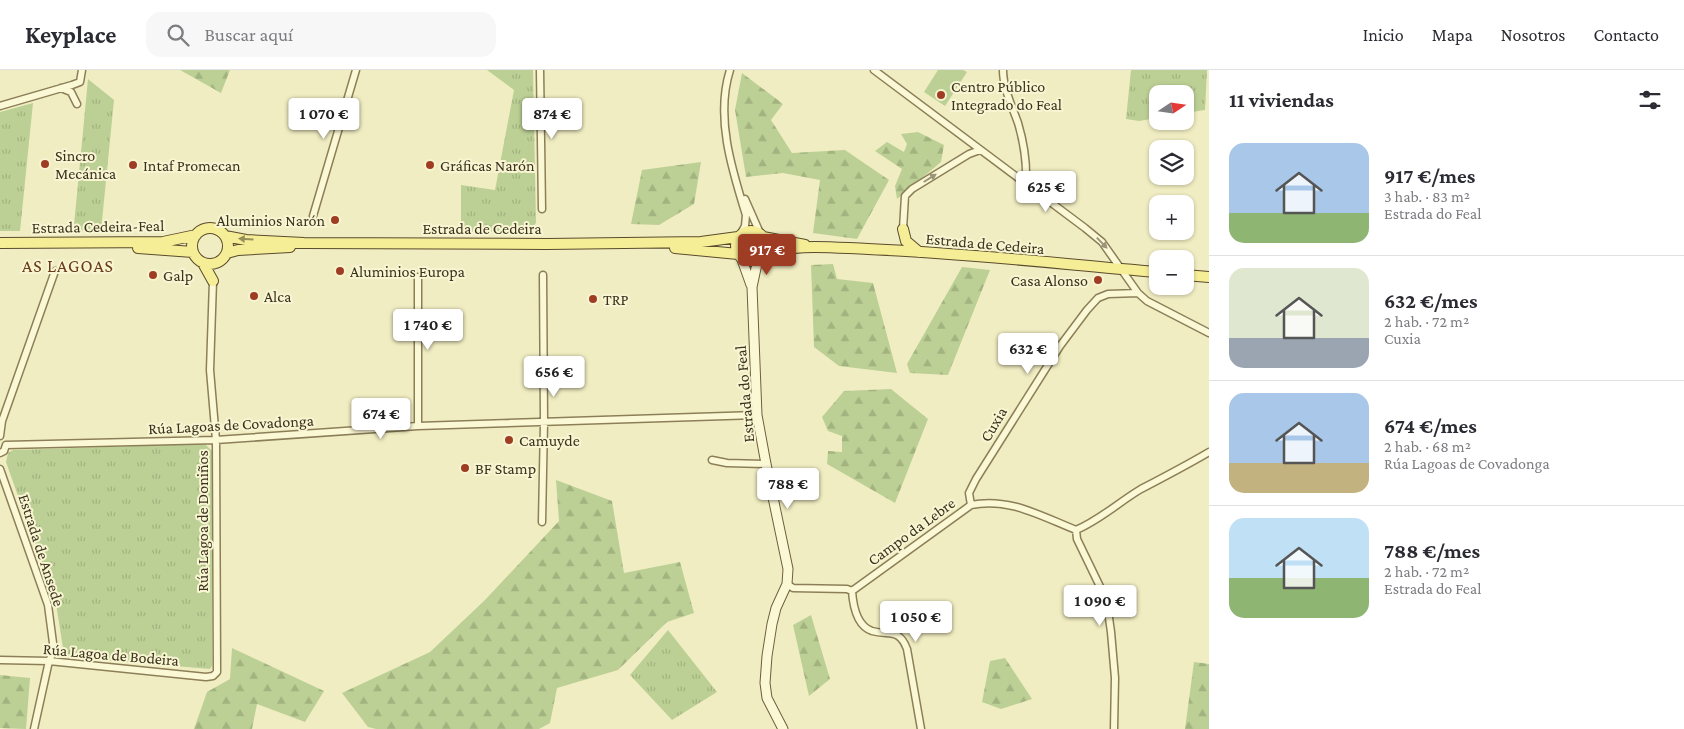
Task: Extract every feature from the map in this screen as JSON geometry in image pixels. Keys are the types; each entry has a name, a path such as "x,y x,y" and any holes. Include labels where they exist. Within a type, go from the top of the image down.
{"main road":[{"path":"203,263 211,264 218,262 227,253 228,244 226,236 217,230 209,228 202,230 192,244 193,252 203,263 213,281"},
{"path":"885,250 899,240 903,229"},
{"path":"902,250 903,229"},
{"path":"903,229 906,241 920,252"},
{"path":"751,230 762,235 766,246 760,258 748,261 739,256 735,246 740,235 751,230"},
{"name":"Estrada de Cedeira","path":"226,236 239,239 304,243 527,244 701,242 740,235"},
{"name":"Estrada de Cedeira","path":"762,235 810,247"},
{"name":"Estrada Cedeira-Feal","path":"0,243 163,242 196,236"},
{"name":"Estrada Cedeira-Feal","path":"0,248 120,247 193,252"},
{"name":"Estrada de Cedeira","path":"227,253 243,250 326,247 684,248 739,256"},
{"name":"Estrada de Cedeira","path":"760,258 774,251 810,247 902,250 1149,271"},
{"name":"Estrada do Feal","path":"739,256 752,287"},
{"name":"Estrada do Feal","path":"760,258 752,287 757,415 788,568 787,584 776,608 772,624 765,683 767,698 783,729"},
{"path":"213,281 218,262"},
{"path":"1194,276 1209,277"}],"street":[{"path":"0,106 80,82 82,70"},
{"path":"313,216 356,70"},
{"path":"540,70 542,209"},
{"path":"730,70 725,91 725,134 746,215 745,226 740,235"},
{"path":"874,70 1102,242 1120,269 1147,302 1209,333"},
{"path":"1003,70 1006,89 1024,148 1027,168 1026,185"},
{"path":"60,88 71,92 77,104"},
{"path":"957,161 966,151 968,141"},
{"path":"903,229 905,196 912,189 957,161 980,150"},
{"path":"736,180 762,235"},
{"path":"0,453 4,451 6,445 0,438 2,421 55,272"},
{"path":"542,275 544,422 542,522"},
{"path":"418,277 418,426"},
{"name":"Rúa Lagoa de Doniños","path":"213,281 210,370 216,440 217,672"},
{"name":"Cuxia","path":"971,505 969,493 976,479 1060,346 1087,310 1098,298 1108,294 1138,293"},
{"name":"Rúa Lagoas de Covadonga","path":"6,445 216,440 418,426 757,415"},
{"path":"1114,729 1114,678 1111,632 1106,600 1077,539 1076,530 1088,525 1140,490 1209,452"},
{"path":"712,460 726,463 766,464"},
{"name":"Estrada de Ansede","path":"0,469 48,605 54,650 49,661 34,729"},
{"name":"Campo da Lebre","path":"852,591 971,505 985,502 1002,503 1076,530"},
{"path":"787,584 793,588 847,589 852,591 857,615 863,625 872,631 894,633 901,637 907,649 921,729"},
{"name":"Rúa Lagoa de Bodeira","path":"0,660 49,661 206,677 213,676 217,672"}],"green space":[{"path":"180,70 230,70 221,93"},
{"path":"487,70 533,70 536,223 528,232 461,232 461,185 495,190 514,90"},
{"path":"938,70 963,70 967,72 945,106 924,92"},
{"path":"1131,70 1207,70 1205,110 1194,112 1194,85 1149,85 1149,119 1139,121 1126,119"},
{"path":"742,73 783,104 771,120 792,153 845,150 889,180 857,239 813,233 820,180 783,173 746,177 735,110"},
{"path":"88,79 114,100 101,231 82,231 74,225"},
{"path":"33,103 20,231 0,231 0,112"},
{"path":"918,132 944,145 941,162 897,199 895,186 902,169 875,151 887,142 904,152 907,144 901,134"},
{"path":"701,162 694,204 659,225 631,224 642,170"},
{"path":"833,264 837,279 873,283 897,373 839,366 814,347 811,265"},
{"path":"962,267 990,270 948,375 910,373 907,364"},
{"path":"891,389 928,419 895,503 827,464 828,451 842,452 842,436 828,431 822,417 844,391"},
{"path":"202,444 212,451 212,666 210,669 70,657 63,648 56,604 6,462 8,453 13,450"},
{"path":"556,480 612,501 624,573 680,562 694,613 667,622 618,670 557,688 550,723 539,729 376,729 368,727 342,693 430,652 485,600 559,521"},
{"path":"811,615 830,679 809,696 793,625"},
{"path":"668,630 717,692 672,720 630,675"},
{"path":"232,648 324,691 305,722 257,704 252,729 194,729 207,692 230,679"},
{"path":"1005,658 1032,699 1001,709 982,702 990,661"},
{"path":"1194,662 1209,664 1209,729 1185,729"},
{"path":"0,675 30,678 26,729 0,728"}],"place":[{"name":"Centro Público Integrado do Feal","path":"941,95"},
{"name":"Sincro Mecánica","path":"45,164"},
{"name":"Intaf Promecan","path":"133,165"},
{"name":"Gráficas Narón","path":"430,165"},
{"name":"Aluminios Narón","path":"335,220"},
{"name":"Aluminios Europa","path":"340,271"},
{"name":"Galp","path":"153,275"},
{"name":"Casa Alonso","path":"1098,280"},
{"name":"Alca","path":"254,296"},
{"name":"TRP","path":"593,299"},
{"name":"Camuyde","path":"509,440"},
{"name":"BF Stamp","path":"465,468"}],"district":[{"name":"AS LAGOAS","path":"68,266"}]}
